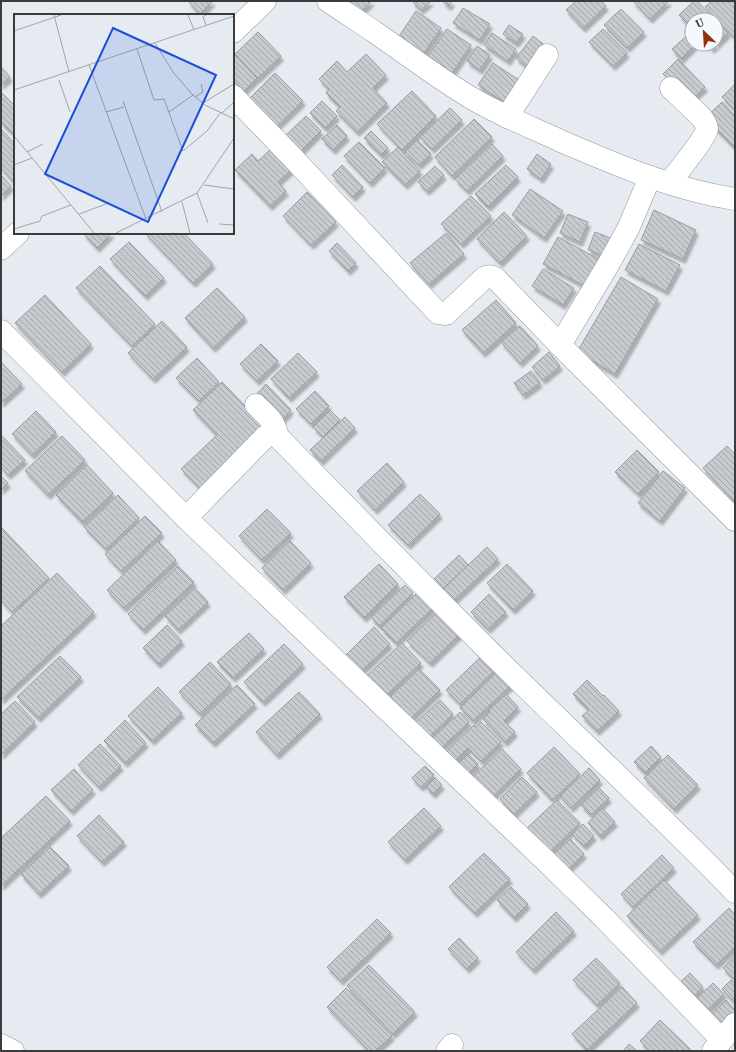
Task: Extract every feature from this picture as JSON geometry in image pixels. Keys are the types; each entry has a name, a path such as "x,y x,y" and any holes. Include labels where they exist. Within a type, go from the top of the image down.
{"street":[{"path":"234,31 265,1"},
{"path":"328,1 428,70 473,99 507,117 634,172 705,194 735,199"},
{"path":"507,117 547,55"},
{"path":"560,345 628,229 660,180 703,138 707,129 706,123 702,118 671,88"},
{"path":"234,97 438,313 446,314 487,276 491,276 496,279 735,520"},
{"path":"1,249 17,234"},
{"path":"1,331 186,518 548,863 723,1038"},
{"path":"256,405 271,419 276,427 278,437"},
{"path":"186,518 267,435 271,433 274,434 483,645 735,892"},
{"path":"1,1045 13,1051"}],"building":[{"path":"188,1 213,1 200,14"},
{"path":"348,1 372,1 359,13"},
{"path":"412,1 431,1 421,10"},
{"path":"442,1 452,1 449,6"},
{"path":"576,1 601,1 606,6 583,28 566,10"},
{"path":"633,1 669,1 650,19"},
{"path":"694,1 697,1 707,12 684,12 684,20 679,15"},
{"path":"712,1 735,2 735,38 724,27 724,12 710,12 705,7"},
{"path":"463,8 490,24 480,40 453,23"},
{"path":"621,9 644,32 627,48 604,25"},
{"path":"416,11 441,28 420,59 395,42"},
{"path":"509,25 523,34 516,43 503,34"},
{"path":"447,29 471,45 452,73 428,56"},
{"path":"603,29 627,53 613,66 589,42"},
{"path":"724,29 728,33 724,37"},
{"path":"258,32 281,56 258,78 235,54"},
{"path":"492,33 516,49 508,61 484,45"},
{"path":"533,36 547,47 530,69 516,58"},
{"path":"684,38 684,52 688,52 681,59 672,49"},
{"path":"477,46 490,55 480,70 467,61"},
{"path":"234,54 257,78 244,91 234,81"},
{"path":"366,54 386,75 373,88 387,103 357,132 336,111 340,107 326,93 329,89 319,79 337,61 347,72"},
{"path":"678,59 705,87 690,101 663,74"},
{"path":"493,63 522,82 507,104 478,85"},
{"path":"1,67 10,77 1,85"},
{"path":"275,73 303,101 274,129 247,101"},
{"path":"735,84 735,110 722,97"},
{"path":"412,91 436,116 402,150 377,124"},
{"path":"1,92 14,105 14,135 1,122"},
{"path":"322,101 337,116 325,128 310,113"},
{"path":"722,102 735,116 735,148 705,118"},
{"path":"450,108 462,120 432,149 420,137"},
{"path":"306,116 321,131 299,153 284,137"},
{"path":"474,119 492,137 452,176 435,157"},
{"path":"337,125 347,136 333,150 322,139"},
{"path":"1,129 14,143 14,182 1,168"},
{"path":"371,131 388,148 381,155 364,138"},
{"path":"417,140 431,154 419,165 405,152"},
{"path":"359,142 385,168 370,183 344,156"},
{"path":"492,144 503,156 467,191 455,179"},
{"path":"398,147 420,171 405,185 382,162"},
{"path":"271,149 291,170 278,182 286,191 270,206 235,170 252,154 258,161"},
{"path":"537,154 551,164 541,179 527,169"},
{"path":"342,165 363,187 353,197 332,175"},
{"path":"506,165 518,177 488,207 475,194"},
{"path":"435,166 444,175 427,191 418,182"},
{"path":"1,175 11,186 1,196"},
{"path":"530,189 563,211 544,238 512,215"},
{"path":"307,192 336,222 311,245 283,216"},
{"path":"471,196 491,216 461,244 441,224"},
{"path":"654,210 696,230 683,259 641,240"},
{"path":"504,212 527,236 500,263 477,239"},
{"path":"568,214 588,222 580,242 560,233"},
{"path":"595,232 618,241 611,258 588,250"},
{"path":"446,233 464,254 429,284 410,263"},
{"path":"84,234 111,234 97,248"},
{"path":"146,234 185,234 213,264 193,283"},
{"path":"558,237 602,261 587,287 543,264"},
{"path":"129,242 164,278 145,296 110,259"},
{"path":"337,243 356,263 348,271 329,251"},
{"path":"639,244 680,265 666,291 625,270"},
{"path":"100,266 155,324 132,346 76,288"},
{"path":"543,269 574,288 563,305 532,286"},
{"path":"621,277 658,299 615,374 577,352"},
{"path":"217,288 245,317 213,348 185,318"},
{"path":"45,295 91,344 62,372 15,323"},
{"path":"496,300 516,323 483,353 462,330"},
{"path":"162,321 187,347 153,379 128,353"},
{"path":"520,326 538,346 520,363 501,342"},
{"path":"261,344 278,361 257,381 240,364"},
{"path":"549,352 560,366 543,380 532,367"},
{"path":"298,353 317,372 289,398 271,379"},
{"path":"197,358 219,382 199,401 176,378"},
{"path":"1,362 22,384 1,403"},
{"path":"531,371 540,383 523,395 514,383"},
{"path":"222,382 246,407 272,427 204,492 181,469 217,435 193,410"},
{"path":"266,384 291,410 279,423 254,397"},
{"path":"315,391 329,406 311,424 296,409"},
{"path":"330,410 340,420 323,437 313,427"},
{"path":"36,411 56,432 32,455 12,434"},
{"path":"345,417 355,428 321,461 310,450"},
{"path":"1,435 25,460 8,475 1,467"},
{"path":"62,436 85,460 48,495 25,471"},
{"path":"727,446 735,454 735,502 703,468"},
{"path":"637,450 659,472 638,494 615,472"},
{"path":"387,463 404,482 375,510 357,491"},
{"path":"87,465 113,493 82,522 56,495"},
{"path":"663,471 685,488 660,521 638,503"},
{"path":"1,476 8,483 1,490"},
{"path":"420,494 440,514 408,545 388,525"},
{"path":"118,495 139,518 106,549 84,527"},
{"path":"267,509 291,533 262,560 239,536"},
{"path":"145,516 162,533 121,571 105,554"},
{"path":"1,527 49,578 12,612 1,600"},
{"path":"158,541 176,560 124,608 107,590"},
{"path":"290,541 311,563 283,590 262,568"},
{"path":"487,547 498,559 453,601 442,590"},
{"path":"459,555 468,565 442,590 433,580"},
{"path":"379,564 398,584 364,618 344,597"},
{"path":"507,564 533,591 513,610 487,583"},
{"path":"178,566 194,582 143,630 128,614"},
{"path":"57,573 94,612 1,700 1,626"},
{"path":"405,585 413,593 379,626 371,617"},
{"path":"195,588 208,602 178,630 165,616"},
{"path":"418,592 433,608 396,643 381,628"},
{"path":"489,594 506,612 488,629 471,612"},
{"path":"439,610 461,633 430,663 407,641"},
{"path":"167,625 182,641 158,664 143,648"},
{"path":"374,627 390,644 355,677 340,661"},
{"path":"249,633 264,649 233,678 217,662"},
{"path":"402,643 421,663 381,700 362,680"},
{"path":"284,644 303,664 263,702 244,682"},
{"path":"487,651 500,665 460,704 446,690"},
{"path":"60,656 81,677 38,718 17,697"},
{"path":"210,662 231,684 200,714 179,692"},
{"path":"419,669 440,690 407,722 386,701"},
{"path":"499,670 512,684 473,721 460,708"},
{"path":"587,680 619,711 597,731 582,716 589,710 573,694"},
{"path":"237,685 255,704 213,743 195,725"},
{"path":"158,687 182,713 152,741 128,716"},
{"path":"299,692 320,714 277,755 256,732"},
{"path":"506,694 518,707 504,721 515,732 505,742 483,719 489,713 488,711"},
{"path":"440,700 453,714 428,738 415,723"},
{"path":"15,701 35,722 1,755 1,714"},
{"path":"460,712 469,722 436,753 426,744"},
{"path":"125,720 146,743 125,763 104,741"},
{"path":"481,722 501,742 481,761 468,748 456,760 447,751 474,725 476,727"},
{"path":"100,744 121,766 99,787 78,765"},
{"path":"651,746 661,757 645,773 634,762"},
{"path":"554,747 580,774 552,800 527,773"},
{"path":"502,749 521,769 487,802 467,782"},
{"path":"468,754 478,764 467,775 457,765"},
{"path":"668,755 698,785 674,809 644,778"},
{"path":"425,766 434,775 421,787 412,778"},
{"path":"589,768 600,780 571,808 560,796"},
{"path":"74,769 93,790 71,811 51,790"},
{"path":"522,777 537,792 514,814 500,799"},
{"path":"435,778 442,785 433,794 426,787"},
{"path":"599,788 609,798 591,815 581,805"},
{"path":"46,796 70,821 1,886 1,838"},
{"path":"557,800 580,823 550,852 527,828"},
{"path":"424,808 441,826 405,860 388,842"},
{"path":"602,808 615,822 600,836 588,823"},
{"path":"99,815 124,842 102,862 77,836"},
{"path":"583,824 594,836 584,846 572,834"},
{"path":"570,839 584,854 566,871 552,856"},
{"path":"50,847 69,866 39,894 21,874"},
{"path":"484,853 510,879 475,913 449,887"},
{"path":"662,855 674,868 633,907 621,894"},
{"path":"664,880 698,915 660,951 627,916"},
{"path":"511,887 528,904 514,918 497,900"},
{"path":"729,908 735,915 735,947 716,965 693,942"},
{"path":"556,912 574,931 533,970 516,952"},
{"path":"377,919 391,933 341,981 327,967"},
{"path":"459,938 478,958 467,969 448,949"},
{"path":"735,956 735,980 723,968"},
{"path":"596,958 620,983 597,1005 573,980"},
{"path":"369,965 415,1012 393,1034 347,986"},
{"path":"690,973 703,987 690,1001 676,986"},
{"path":"731,980 735,983 735,998 732,1000 722,989"},
{"path":"713,983 724,994 704,1013 693,1002"},
{"path":"622,987 637,1003 587,1050 572,1034"},
{"path":"346,988 392,1036 375,1051 369,1051 327,1007"},
{"path":"726,1000 735,1010 735,1013 718,1029 707,1018"},
{"path":"660,1020 690,1049 688,1051 650,1051 640,1041"},
{"path":"629,1044 637,1051 623,1051"}]}
